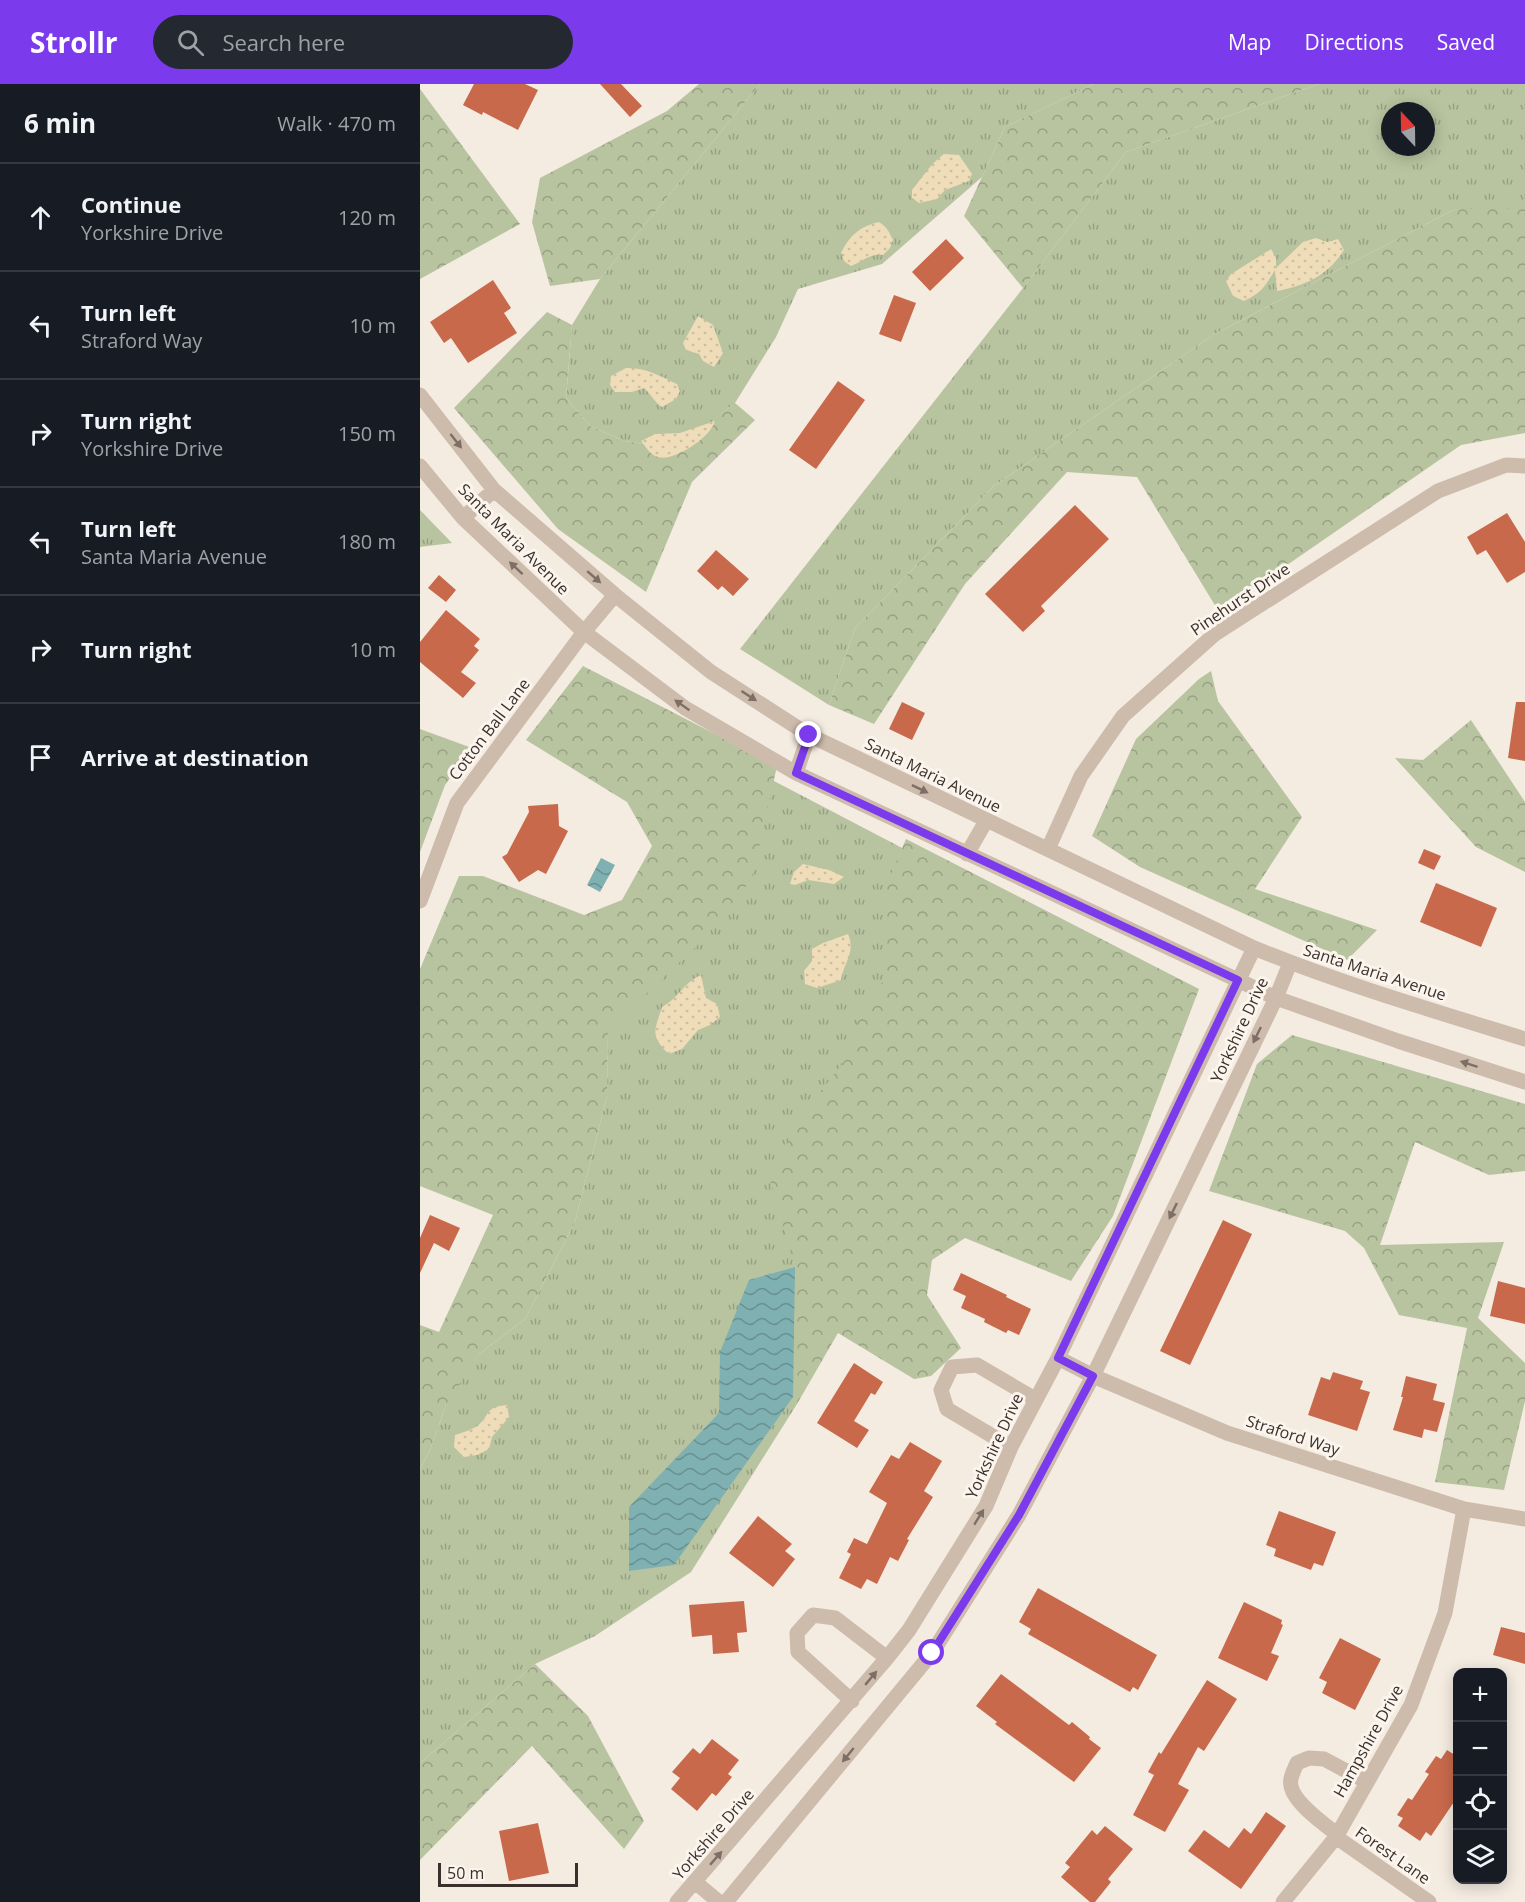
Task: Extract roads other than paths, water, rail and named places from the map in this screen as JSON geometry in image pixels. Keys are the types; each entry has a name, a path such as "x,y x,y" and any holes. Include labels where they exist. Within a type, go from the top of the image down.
{"street":[{"name":"Santa Maria Avenue","path":"420,395 494,490 615,595 711,672 809,735 1254,948 1290,963 1412,1004 1525,1039"},
{"name":"Pinehurst Drive","path":"1048,849 1081,776 1123,716 1215,634 1438,491 1506,465 1525,466"},
{"name":"Santa Maria Avenue","path":"420,466 463,518 584,632 685,708 796,773 1276,998 1525,1082"},
{"path":"463,518 494,490"},
{"name":"Cotton Ball Lane","path":"420,901 457,803 584,632 615,595"},
{"path":"796,773 809,735"},
{"path":"967,854 986,821"},
{"name":"Yorkshire Drive","path":"677,1902 852,1701 909,1630 986,1506 1011,1447 1058,1358 1254,948"},
{"name":"Yorkshire Drive","path":"726,1902 932,1653 1019,1515 1093,1376 1276,998 1290,963"},
{"name":"Straford Way","path":"1058,1358 1093,1376 1227,1433 1464,1509 1525,1520"},
{"path":"1011,1447 946,1409 941,1389 952,1367 976,1365 1035,1399"},
{"name":"Hampshire Drive","path":"1283,1902 1336,1835 1411,1705 1445,1613 1464,1509"},
{"path":"852,1701 798,1652 797,1633 813,1615 836,1618 887,1658"},
{"name":"Forest Lane","path":"1367,1782 1324,1759 1309,1758 1297,1763 1292,1775 1291,1786 1297,1799 1336,1835 1429,1902"},
{"path":"695,1882 719,1902"}],"water":[{"path":"601,858 615,865 600,892 587,885"},
{"path":"795,1267 793,1397 674,1565 629,1571 629,1507 719,1413 720,1352 749,1280"}]}
